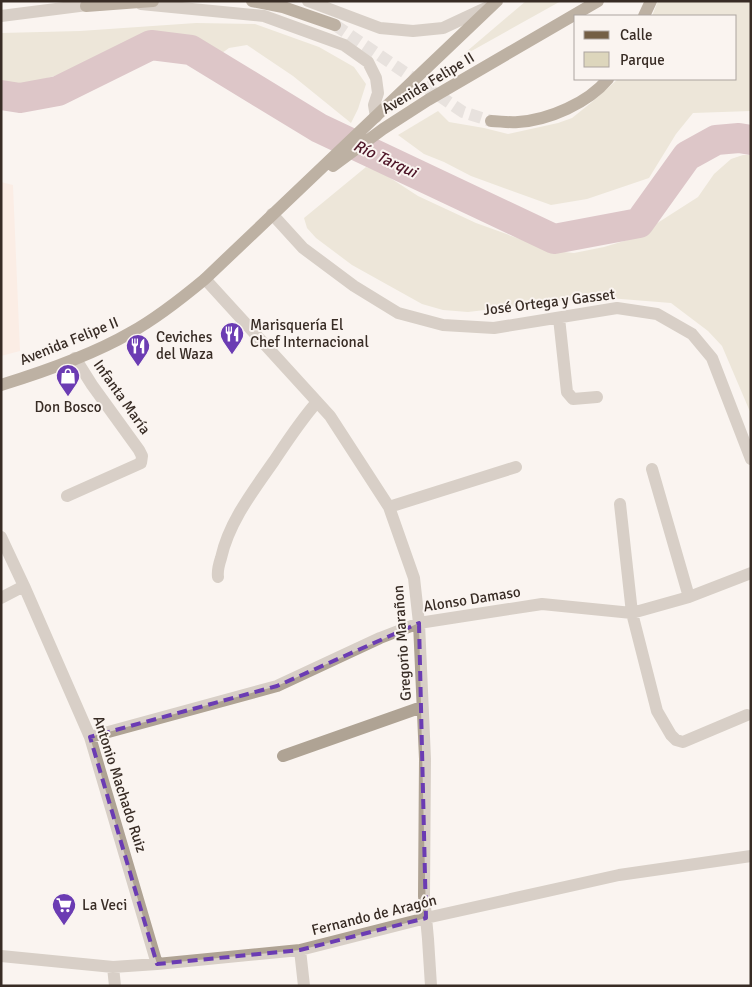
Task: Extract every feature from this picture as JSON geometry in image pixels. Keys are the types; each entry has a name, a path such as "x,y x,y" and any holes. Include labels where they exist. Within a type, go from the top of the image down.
{"main road":[{"path":"86,6 154,1"},
{"path":"252,1 282,7 335,25"},
{"name":"Avenida Felipe II","path":"283,204 383,129 428,100 598,1"},
{"path":"644,15 651,1"},
{"name":"Avenida Felipe II","path":"1,385 109,344 131,333 170,308 205,279 495,3"},
{"path":"490,120 518,122 541,118 583,101 607,80"}],"street":[{"path":"86,6 109,1"},
{"path":"308,1 380,28 413,31 444,28 495,3"},
{"path":"1,16 86,6 140,4 264,16 344,45 368,62 376,78 378,93 374,105 374,119"},
{"name":"José Ortega y Gasset","path":"272,214 303,248 354,286 398,313 443,326 494,328 616,308 657,314 692,334 712,358 751,459"},
{"name":"Gregorio Marañon","path":"205,279 330,416 389,507 414,578 419,623 424,759 424,896 431,986"},
{"path":"559,318 567,392 573,399 597,397"},
{"name":"Infanta María","path":"67,496 141,463 142,456 75,358"},
{"path":"218,577 217,572 222,550 234,524 251,494 305,416 317,402"},
{"path":"389,507 516,467"},
{"path":"652,469 689,597"},
{"path":"620,504 632,614 657,711 671,735 676,740 683,742 747,715"},
{"name":"Antonio Machado Ruiz","path":"1,537 90,736 157,964"},
{"name":"Alonso Damaso","path":"90,736 277,686 380,638 419,623 542,604 632,614 689,597 751,574"},
{"path":"1,598 24,586"},
{"path":"283,756 422,707"},
{"name":"Fernando de Aragón","path":"1,956 113,967 300,950 426,918 620,875 751,856"},
{"path":"300,950 304,986"},
{"path":"113,967 115,986"}],"highlighted area":[{"path":"419,623 426,918 300,950 157,964 90,737 277,686"}],"shaded area":[{"path":"1,182 13,185 20,351 1,356"}],"green space":[{"path":"526,1 561,1 459,58"},
{"path":"658,1 751,1 751,111 693,113 676,134 649,178 587,199 551,205 471,176 424,154 398,135 438,111 449,122 508,134 558,123 572,118 617,80 737,80 737,15 652,15"},
{"path":"196,23 255,24 319,47 354,67 366,84 358,109 351,123 293,76 247,45 229,48 201,68 129,46 72,71 23,85 1,82 1,33 80,31"},
{"path":"743,155 751,155 751,414 722,346 708,331 671,303 596,297 468,312 443,310 422,304 352,265 316,238 307,228 304,218 366,167 381,172 418,196 476,223 553,251 574,253 634,238 698,197 714,174 731,159"}],"waterway":[{"name":"Río Tarqui","path":"1,95 20,98 58,91 151,45 191,50 319,128 554,239 639,223 687,156 716,140 739,138 751,140"}],"tunnel":[{"path":"335,25 463,112 491,121"}],"place":[{"name":"Marisquería El Chef Internacional","path":"232,355"},
{"name":"Ceviches del Waza","path":"138,367"},
{"name":"Don Bosco","path":"68,397"},
{"name":"La Veci","path":"64,926"}]}
